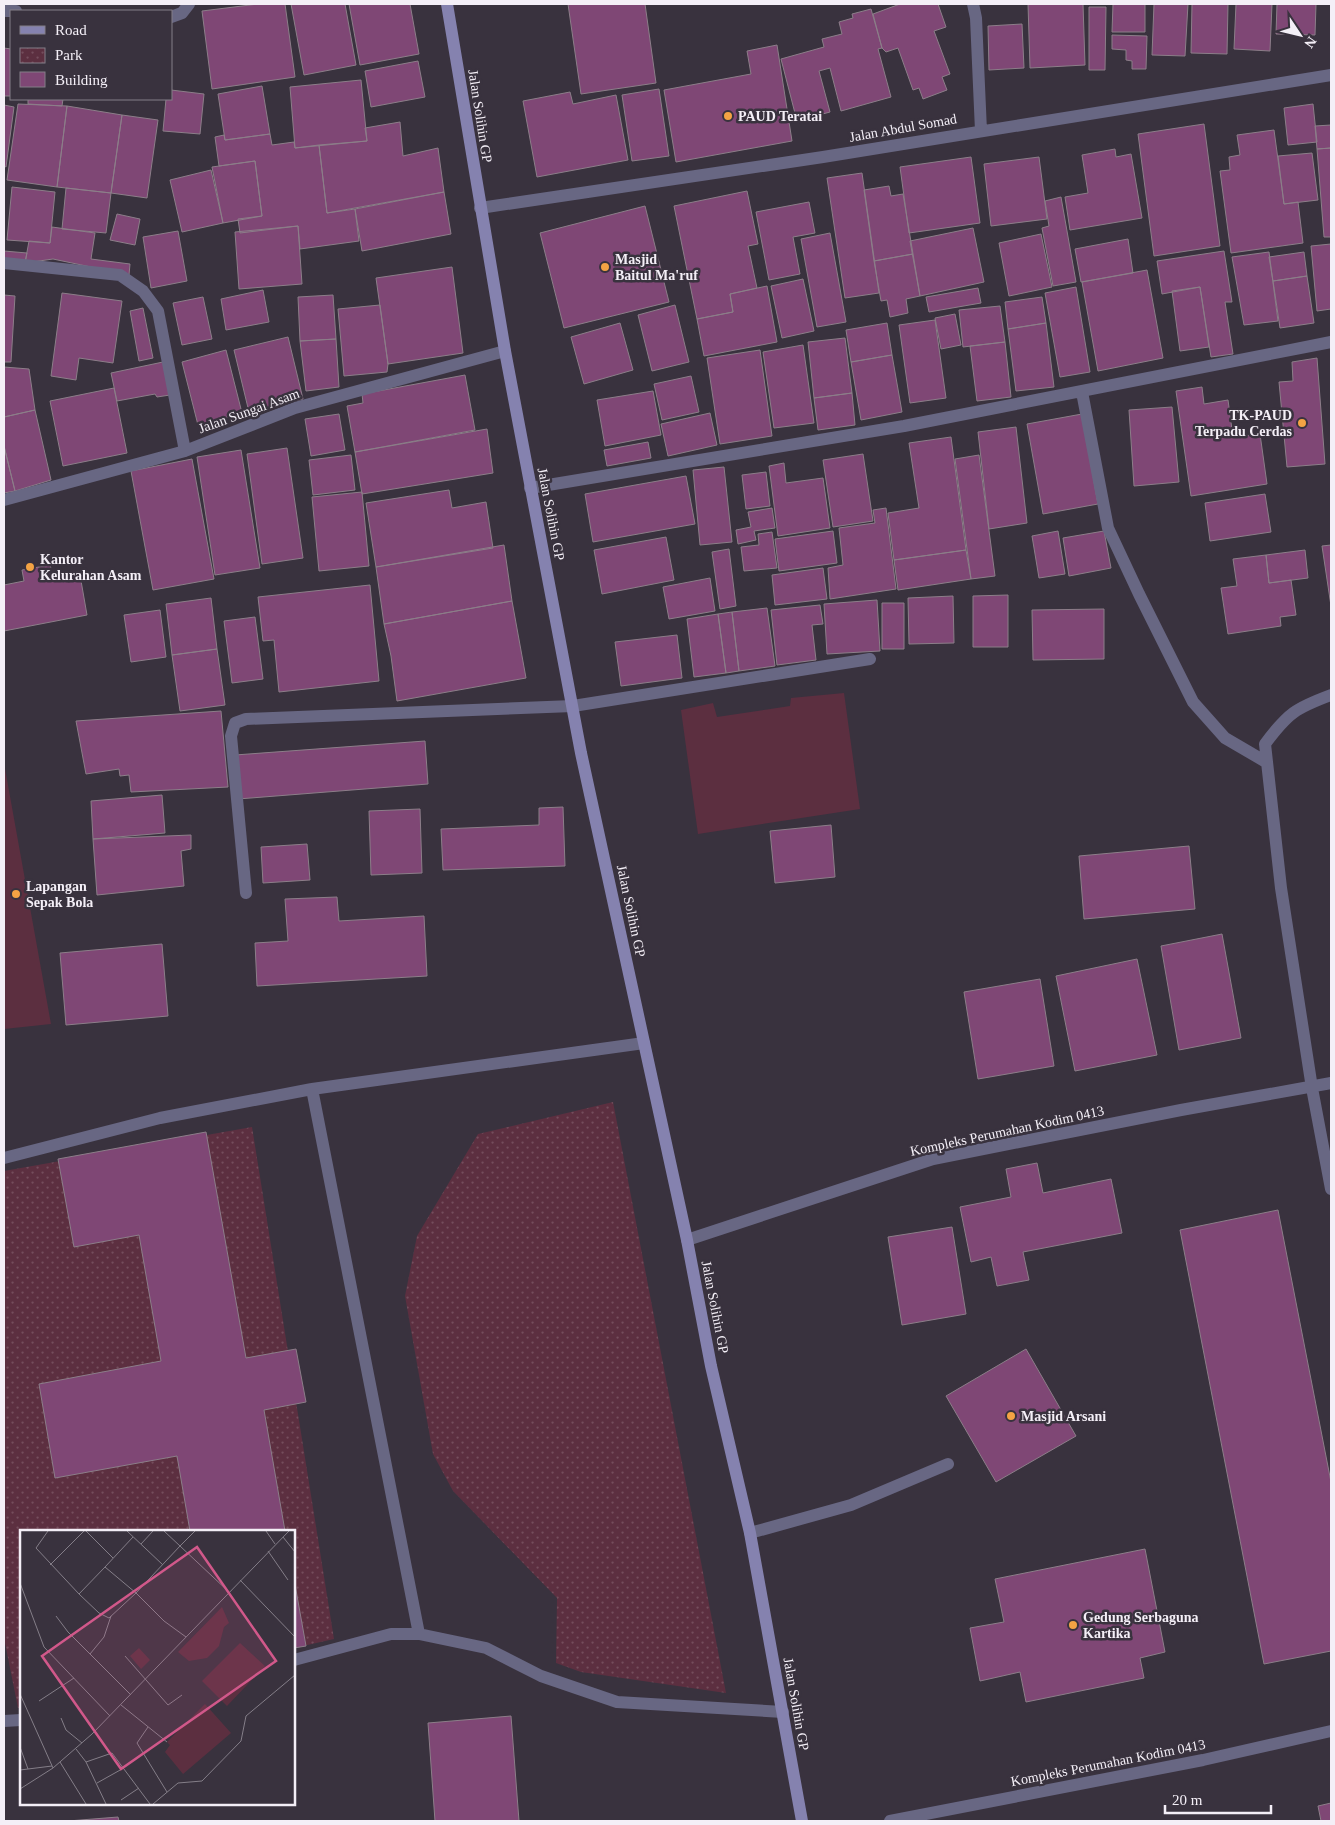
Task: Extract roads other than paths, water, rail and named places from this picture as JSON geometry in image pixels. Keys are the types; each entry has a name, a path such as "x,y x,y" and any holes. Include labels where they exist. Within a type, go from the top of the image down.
{"main road":[{"name":"Jalan Solihin GP","path":"447,4 480,208 530,488 573,706 687,1240 711,1366 750,1533 802,1821"}],"street":[{"path":"172,17 182,13 190,4"},
{"path":"973,4 976,18 981,130"},
{"name":"Jalan Abdul Somad","path":"480,208 823,157 1331,74"},
{"path":"4,263 120,275 143,290 158,311 185,451"},
{"path":"530,488 904,426 1331,342"},
{"name":"Jalan Sungai Asam","path":"4,500 185,451 295,408 505,351"},
{"path":"1082,392 1108,528 1192,702 1225,738 1266,762"},
{"path":"246,893 231,736 235,723 246,719 573,706 870,659"},
{"path":"1331,695 1298,707 1278,726 1265,744 1281,888 1312,1088 1331,1189"},
{"path":"4,1158 160,1118 312,1089 644,1043"},
{"name":"Kompleks Perumahan Kodim 0413","path":"687,1240 933,1159 1181,1110 1331,1084"},
{"path":"312,1089 419,1634"},
{"path":"750,1533 852,1505 948,1464"},
{"path":"295,1660 391,1634 419,1634 486,1648 541,1676 617,1702 782,1712"},
{"path":"4,1720 20,1720"},
{"name":"Kompleks Perumahan Kodim 0413","path":"890,1821 1204,1760 1331,1731"}],"place":[{"name":"PAUD Teratai","path":"728,116"},
{"name":"Masjid Baitul Ma'ruf","path":"605,267"},
{"name":"TK-PAUD Terpadu Cerdas","path":"1302,423"},
{"name":"Kantor Kelurahan Asam","path":"30,567"},
{"name":"Lapangan Sepak Bola","path":"16,894"},
{"name":"Masjid Arsani","path":"1011,1416"},
{"name":"Gedung Serbaguna Kartika","path":"1073,1625"}]}
